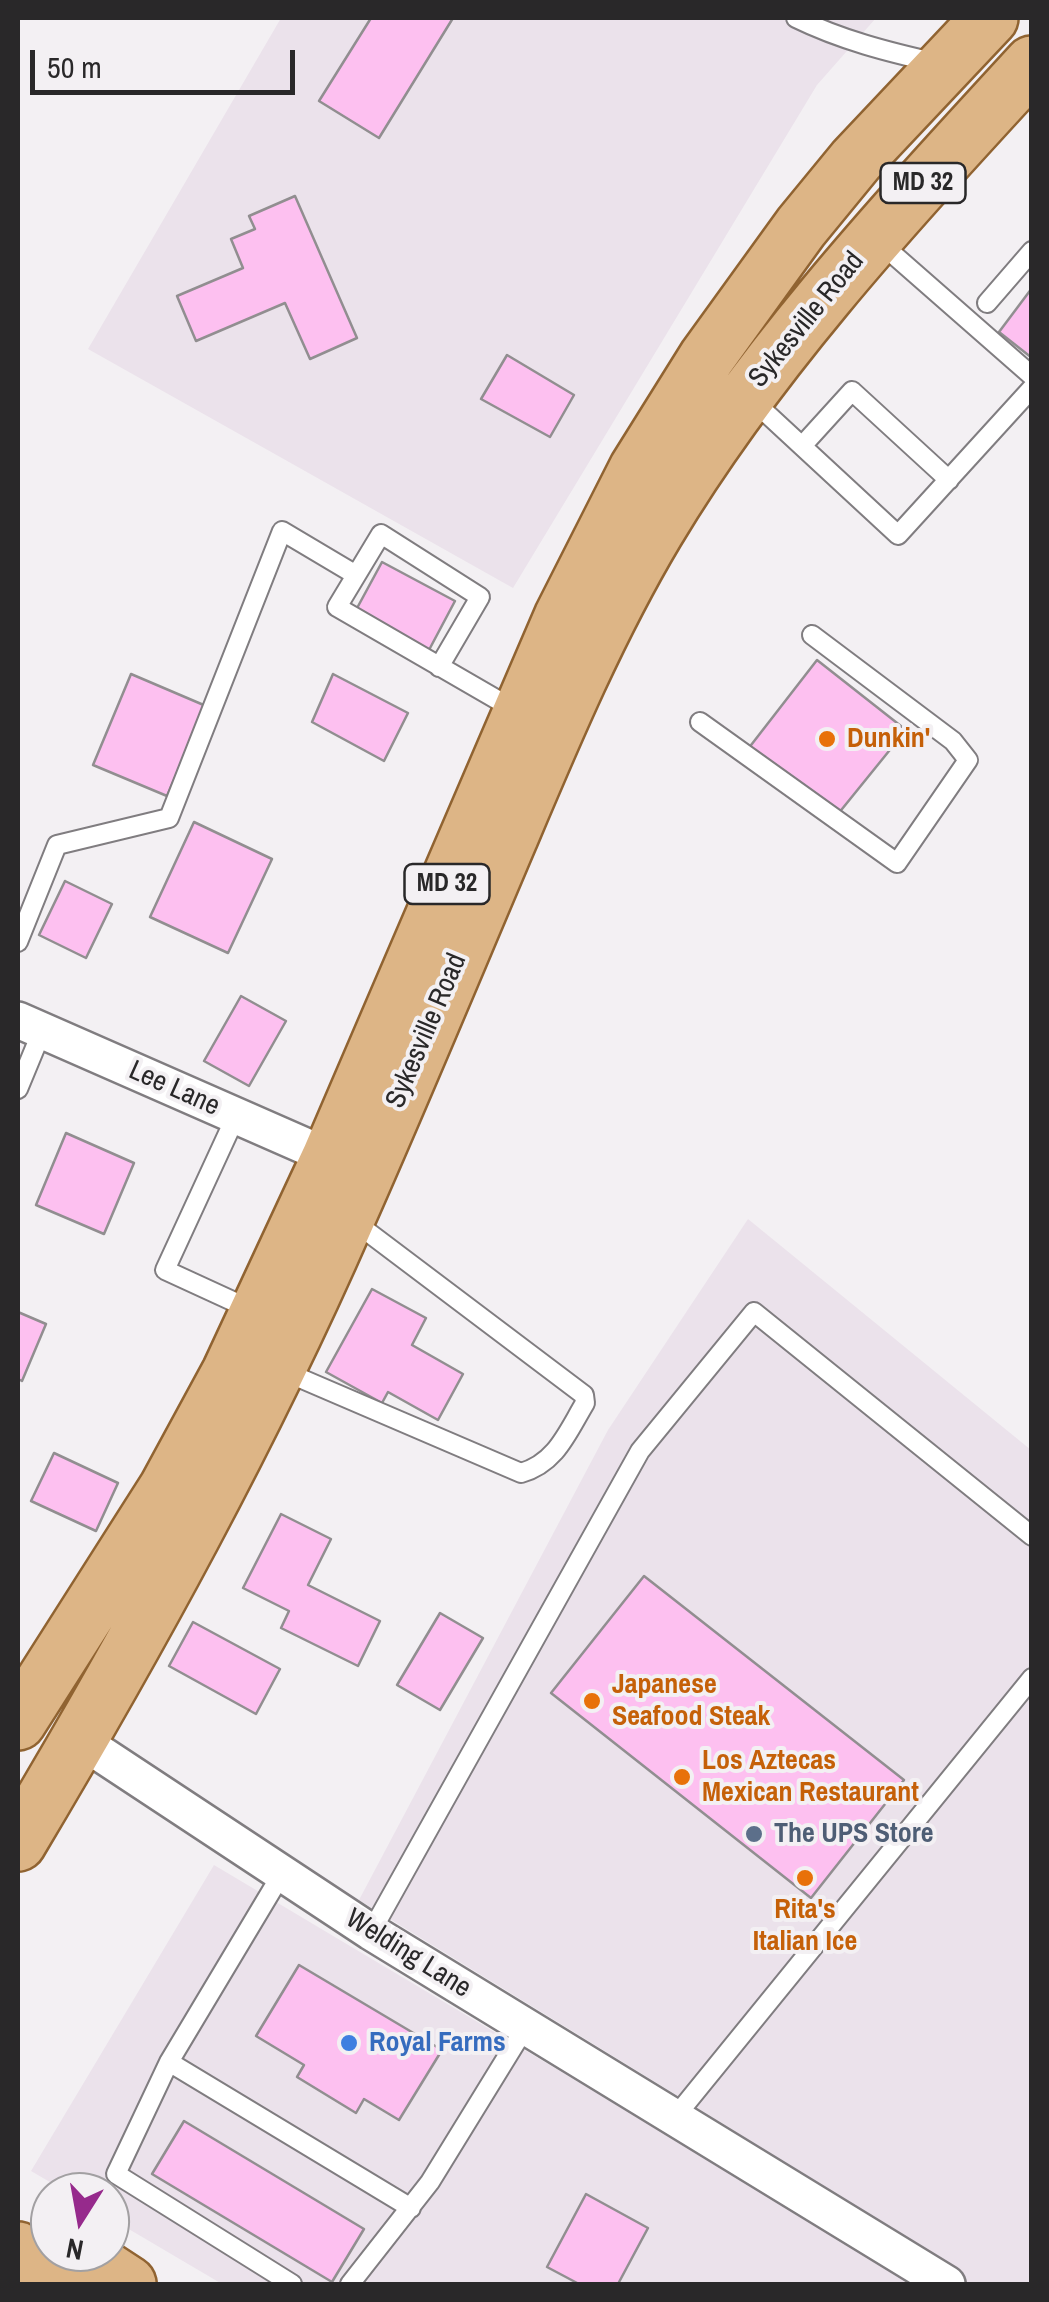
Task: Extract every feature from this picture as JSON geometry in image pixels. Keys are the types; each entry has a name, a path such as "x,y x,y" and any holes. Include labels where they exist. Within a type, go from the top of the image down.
{"main road":[{"name":"Sykesville Road","path":"18,1722 168,1488 258,1313 330,1157 520,713 598,543 668,415 801,228 856,160 990,18"},
{"name":"Sykesville Road","path":"18,1843 80,1740 198,1525 277,1369 348,1217 538,770 652,538 747,395 874,237 1030,68"},
{"path":"18,2250 75,2284"}],"street":[{"name":"Lee Lane","path":"30,1026 330,1157"},
{"name":"Welding Lane","path":"80,1740 281,1876 947,2284"}],"lane":[{"path":"796,18 864,46 943,64"},
{"path":"874,237 1032,376"},
{"path":"986,304 1032,251"},
{"path":"747,395 898,535 1032,388"},
{"path":"802,446 852,391 948,480"},
{"path":"18,942 56,845 169,818 282,532 356,575"},
{"path":"439,667 480,597 380,534 337,607 439,667 520,713"},
{"path":"700,722 897,863 968,760 953,741 812,635"},
{"path":"18,1090 30,1026"},
{"path":"236,1116 165,1270 258,1313"},
{"path":"277,1369 521,1473 539,1468 552,1458 585,1403 584,1394 348,1217"},
{"path":"371,1932 640,1451 754,1312 1032,1536"},
{"path":"675,2117 1032,1678"},
{"path":"281,1876 170,2062 116,2174 292,2284"},
{"path":"350,2284 430,2182 526,2026"},
{"path":"170,2062 411,2208"}],"shaded area":[{"path":"281,18 876,18 817,85 513,588 88,349"},
{"path":"748,1219 1031,1450 1031,2284 222,2284 130,2230 130,2172 31,2171 214,1865 716,2164 735,2131 359,1900 608,1430"}],"building":[{"path":"371,18 453,18 379,138 319,101"},
{"path":"295,196 357,338 310,359 285,303 196,341 177,296 243,268 231,239 255,229 249,216"},
{"path":"1032,288 1032,358 999,332"},
{"path":"507,355 574,395 550,437 481,399"},
{"path":"382,562 455,601 429,650 356,610"},
{"name":"Dunkin'","path":"817,660 906,730 838,814 748,749"},
{"path":"131,674 206,706 167,796 93,765"},
{"path":"333,674 408,713 384,761 312,722"},
{"path":"194,822 272,859 228,953 150,917"},
{"path":"65,881 112,904 86,958 39,935"},
{"path":"241,996 286,1021 249,1086 204,1061"},
{"path":"66,1133 134,1163 104,1234 36,1205"},
{"path":"372,1289 426,1318 412,1345 463,1374 438,1420 388,1392 382,1403 326,1372"},
{"path":"18,1312 46,1324 22,1381 18,1379"},
{"path":"54,1453 118,1483 96,1531 31,1501"},
{"path":"281,1514 331,1539 308,1585 380,1621 358,1666 281,1628 289,1611 243,1588"},
{"path":"644,1576 904,1780 811,1898 551,1693"},
{"path":"440,1613 483,1638 440,1710 397,1685"},
{"path":"193,1622 280,1669 256,1714 169,1666"},
{"name":"Royal Farms","path":"299,1965 442,2050 399,2120 364,2099 356,2113 297,2077 304,2065 256,2036"},
{"path":"184,2121 364,2229 332,2282 152,2174"},
{"path":"586,2194 648,2228 618,2284 579,2284 547,2267"}],"place":[{"name":"Dunkin'","path":"827,739"},
{"name":"Japanese Seafood Steak","path":"592,1701"},
{"name":"Los Aztecas Mexican Restaurant","path":"682,1777"},
{"name":"The UPS Store","path":"754,1834"},
{"name":"Rita's Italian Ice","path":"805,1878"},
{"name":"Royal Farms","path":"349,2043"}]}
